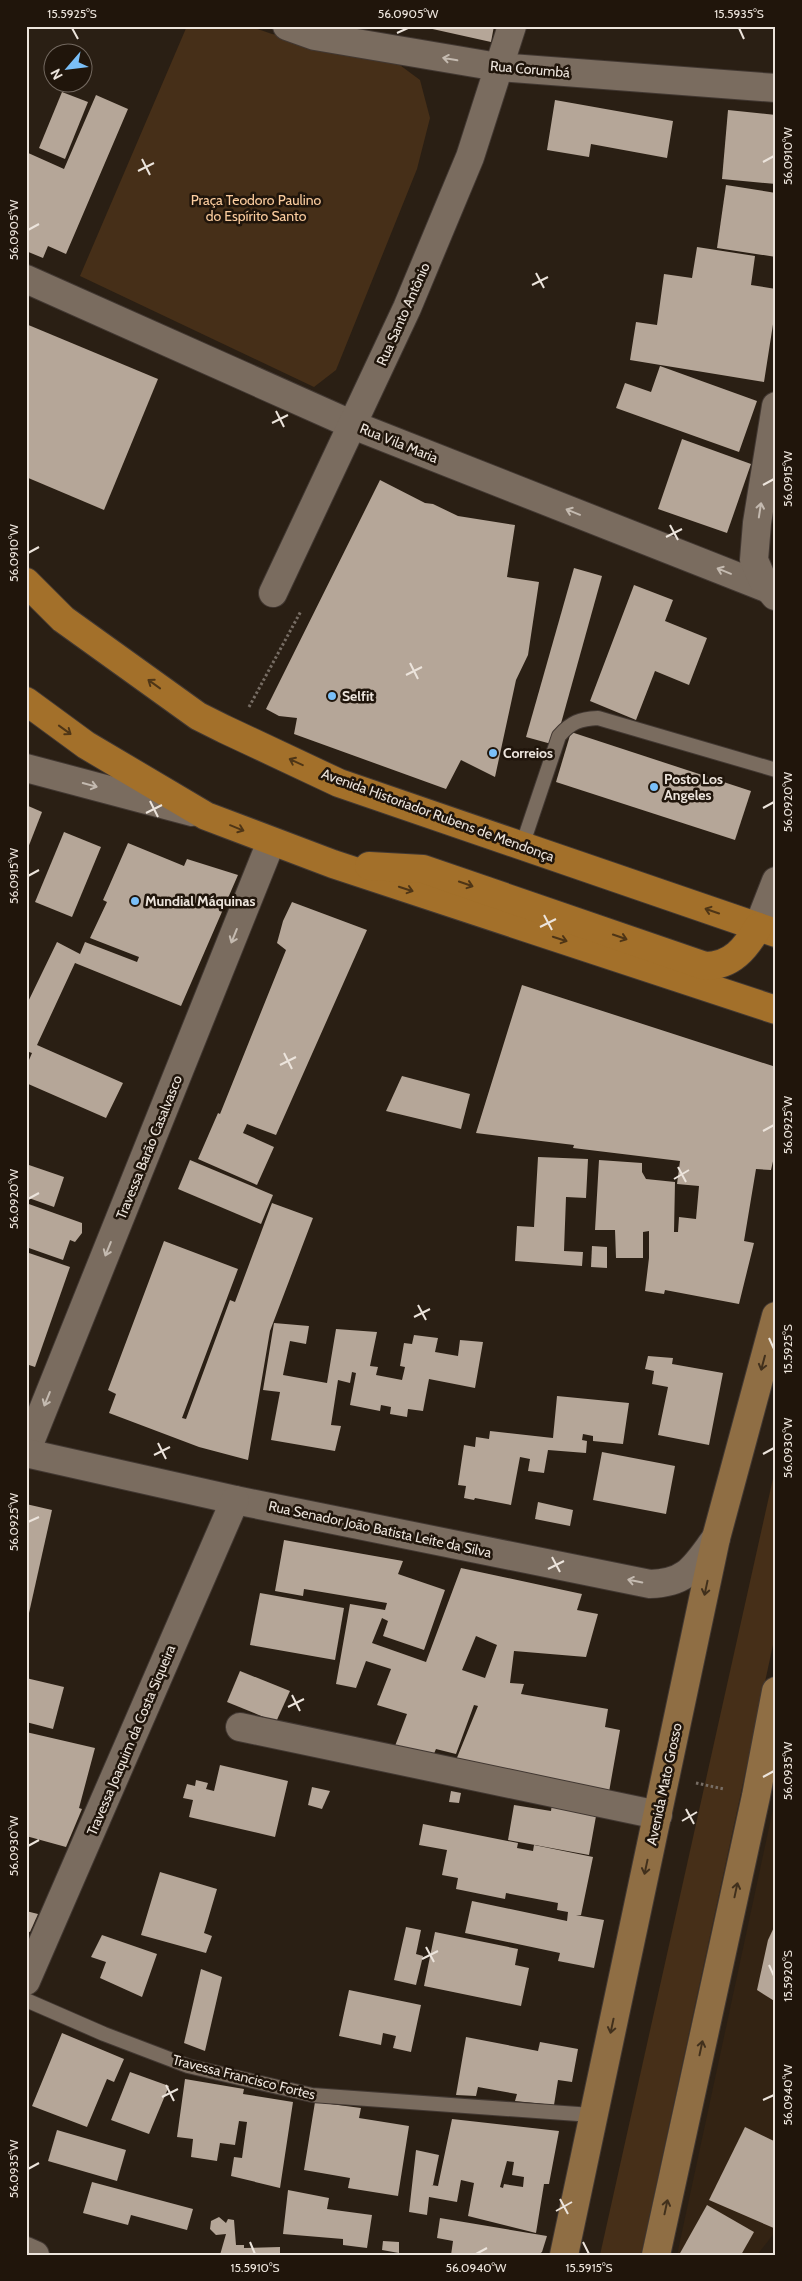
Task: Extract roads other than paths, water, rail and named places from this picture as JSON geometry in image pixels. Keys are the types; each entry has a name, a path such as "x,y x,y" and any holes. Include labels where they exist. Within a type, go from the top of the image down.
{"main road":[{"name":"Avenida Historiador Rubens de Mendonça","path":"26,582 63,620 198,716 339,783 767,930"},
{"path":"26,701 86,745 206,816 333,864 776,1010"},
{"path":"333,864 423,869 705,966 715,966 729,961 767,930"},
{"name":"Avenida Mato Grosso","path":"564,2255 592,2115 716,1538 776,1316"},
{"path":"656,2255 756,1796 776,1691"}],"street":[{"name":"Rua Corumbá","path":"287,26 315,36 498,67 776,88"},
{"name":"Rua Santo Antônio","path":"273,593 407,308 470,158 512,26"},
{"name":"Rua Vila Maria","path":"26,279 352,425 772,593"},
{"path":"772,593 754,560 754,546 776,406"},
{"path":"26,768 206,816"},
{"name":"Travessa Barão Casalvasco","path":"26,1452 271,842"},
{"path":"767,930 776,880"},
{"name":"Rua Senador João Batista Leite da Silva","path":"26,1452 235,1500 650,1584 678,1580 696,1564 716,1538"},
{"name":"Travessa Joaquim da Costa Siqueira","path":"26,1981 235,1500"},
{"path":"240,1727 658,1815"},
{"path":"26,2251 35,2255"}],"lane":[{"path":"522,846 559,736 567,726 580,719 598,718 776,770"},
{"name":"Travessa Francisco Fortes","path":"26,2000 104,2034 188,2066 312,2095 592,2115"}],"place":[{"name":"Selfit","path":"332,696"},
{"name":"Correios","path":"493,753"},
{"name":"Posto Los Angeles","path":"654,787"},
{"name":"Mundial Máquinas","path":"135,901"}],"park label":[{"name":"Praça Teodoro Paulino do Espírito Santo","path":"256,208"}]}
